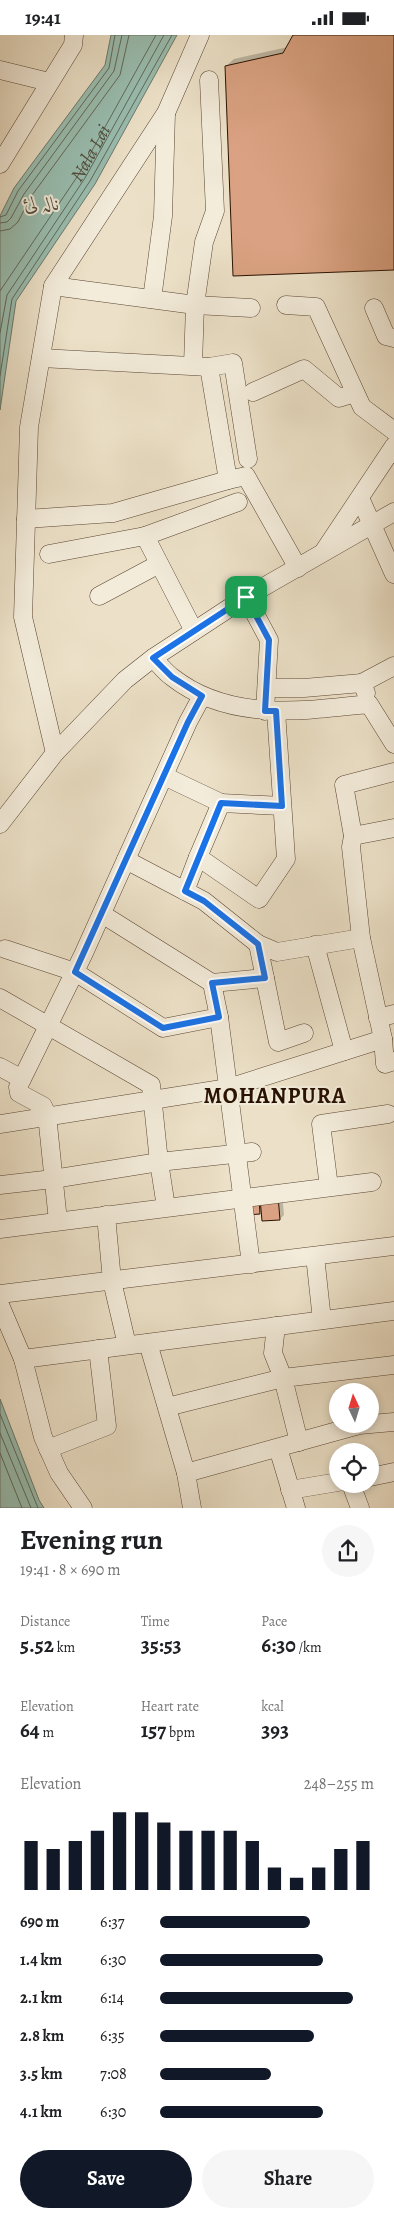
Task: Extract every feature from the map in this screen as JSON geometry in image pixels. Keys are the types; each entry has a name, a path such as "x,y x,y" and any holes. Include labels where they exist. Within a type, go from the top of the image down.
{"street":[{"path":"0,164 73,45 74,35"},
{"path":"55,753 22,617 29,427 53,285 166,113 200,35"},
{"path":"0,70 49,82"},
{"path":"209,80 215,211 204,242 195,305 201,366 228,480"},
{"path":"152,299 163,215 166,113"},
{"path":"53,285 195,305 251,308"},
{"path":"286,305 316,307 362,407 394,431"},
{"path":"374,308 386,336 394,338"},
{"path":"41,358 201,366 233,363 248,459"},
{"path":"253,392 304,369 339,398 355,393"},
{"path":"323,554 394,446"},
{"path":"26,519 113,513 246,476 298,568"},
{"path":"360,498 394,575"},
{"path":"49,554 145,536 238,502"},
{"path":"0,824 55,753 125,680 153,658 246,597 394,512"},
{"path":"145,536 194,631"},
{"path":"99,596 159,564"},
{"path":"198,857 259,899 286,859 282,806 268,688 269,640 246,597"},
{"path":"153,658 172,677 202,696 245,709 299,712 370,704"},
{"path":"268,688 304,688 362,683 394,666"},
{"path":"362,683 370,704 394,744"},
{"path":"58,1221 47,1115 43,1106 19,1093 18,1087 75,972 202,696"},
{"path":"394,772 344,785 352,836 362,938 386,1016 383,1039 385,1064 394,1061"},
{"path":"164,776 221,803 282,806"},
{"path":"185,891 221,803"},
{"path":"352,836 394,828"},
{"path":"126,860 204,901 258,944 277,952 362,938"},
{"path":"102,914 212,983 265,978"},
{"path":"258,944 278,1042 304,1033"},
{"path":"315,945 344,1051"},
{"path":"5,949 75,972 163,1028 219,1017"},
{"path":"212,983 219,1017 228,1088 244,1153 241,1197 251,1263"},
{"path":"0,998 151,1085 166,1207"},
{"path":"0,1124 47,1115 228,1088 383,1039"},
{"path":"0,1067 22,1079"},
{"path":"329,1187 321,1124 388,1114"},
{"path":"0,1185 53,1179 159,1162 244,1153"},
{"path":"0,1229 241,1197 372,1182"},
{"path":"106,1215 112,1281 127,1345"},
{"path":"0,1294 394,1246"},
{"path":"315,1256 322,1320"},
{"path":"0,1305 23,1359 43,1437 59,1473 83,1508"},
{"path":"23,1359 394,1311"},
{"path":"276,1326 273,1353 283,1378 299,1442"},
{"path":"148,1343 186,1473 192,1508"},
{"path":"48,1449 107,1426 98,1349"},
{"path":"167,1407 283,1378 394,1365"},
{"path":"186,1473 359,1425 394,1422"},
{"path":"278,1448 296,1508"},
{"path":"379,1475 394,1472"},
{"path":"290,1491 329,1484"},
{"path":"355,1493 360,1508"}],"water":[{"name":"نالہ لئ","path":"111,35 177,35 95,184 16,301 0,410 0,216 14,188 105,65"},
{"path":"0,1399 39,1500 44,1508 0,1508"}],"building":[{"path":"293,35 394,35 394,270 233,276 225,66 283,53"},
{"path":"278,1196 280,1220 262,1221 260,1198"},
{"path":"259,1198 260,1214 246,1215 245,1200"}],"district":[{"name":"MOHANPURA","path":"275,1096"}],"route":[{"path":"246,597 269,640 268,688 265,711 276,711 282,806 221,803 185,891 204,901 258,944 265,978 212,983 219,1017 163,1028 75,972 188,722 202,696 172,677 153,658 246,597"}],"water label":[{"name":"Nala Lai","path":"91,154"}]}
